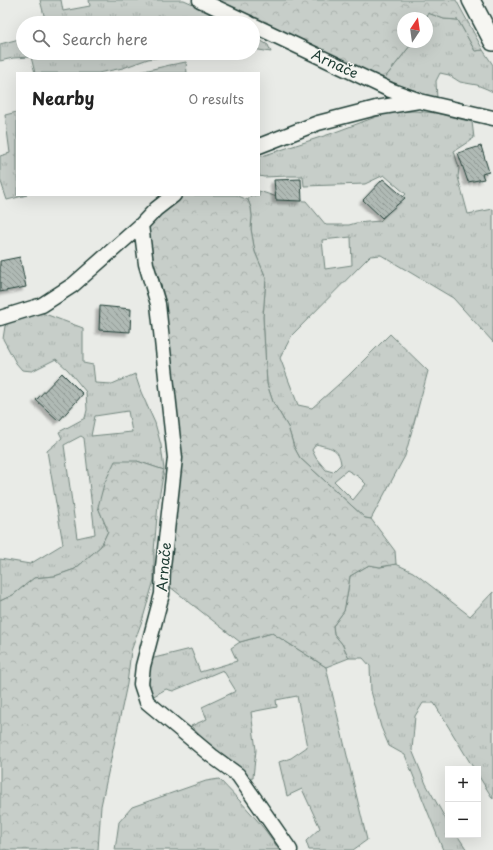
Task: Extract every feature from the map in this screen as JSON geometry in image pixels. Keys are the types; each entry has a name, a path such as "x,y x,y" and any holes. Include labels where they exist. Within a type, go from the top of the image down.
{"street":[{"path":"200,0 234,16"},
{"path":"471,0 493,42"},
{"name":"Arnače","path":"260,28 390,90 419,100 493,118"},
{"name":"Arnače","path":"260,146 318,123 376,108 419,100"},
{"path":"0,318 42,305 73,285 141,225 156,209 173,196"},
{"name":"Arnače","path":"141,225 146,264 158,304 175,458 163,567 162,594 143,666 141,684 147,702 212,756 238,775 290,850"}],"green space":[{"path":"40,0 61,0 63,11 90,6 89,0 184,0 220,16 44,16"},
{"path":"211,0 456,0 483,50 475,51 458,20 444,19 433,15 433,12 397,12 397,48 408,48 384,79 260,23 260,16 246,16"},
{"path":"433,15 444,19 458,20 475,51 483,50 493,65 493,92 477,85 460,82 449,75 440,73 436,81 437,99 384,79 408,48 433,48"},
{"path":"16,40 16,58 0,61 0,44"},
{"path":"260,40 268,45 271,52 260,50"},
{"path":"32,60 145,60 123,68 103,72 35,72"},
{"path":"186,62 187,72 139,72"},
{"path":"414,111 436,113 472,122 474,138 454,151 459,168 458,177 468,214 493,209 493,342 453,298 381,255 370,256 292,335 280,358 298,405 312,408 348,376 390,334 428,371 405,456 371,519 365,518 300,458 294,447 288,427 273,402 267,384 263,317 266,278 255,252 251,229 251,208 248,200 250,196 260,196 260,191 286,200 306,201 326,225 349,225 380,221 406,194 384,175 365,184 304,186 303,176 260,176 260,157 330,134 389,112","holes":["351,237 352,265 325,269 322,240","316,444 333,449 338,454 341,464 333,472 326,470 316,458 312,450","347,470 359,477 366,484 353,500 334,481"]},
{"path":"16,112 16,196 23,196 7,200 0,179 0,156 10,153 5,115"},
{"path":"179,196 238,196 248,200 251,208 251,229 255,252 266,278 263,317 267,384 273,402 288,427 294,447 300,458 365,518 371,519 395,551 396,564 380,567 369,565 350,576 344,611 333,626 334,634 342,644 349,658 326,667 272,633 240,642 165,583 180,455 178,417 164,318 165,299 158,276 150,258 152,250 150,239 144,228"},
{"path":"34,310 83,328 83,363 93,365 95,383 112,384 135,374 141,392 155,423 161,445 164,470 137,461 98,507 108,531 101,546 75,569 55,576 34,578 13,595 0,601 0,559 30,564 63,544 47,451 62,438 59,432 85,418 87,410 86,392 68,370 56,359 32,371 22,370 16,363 3,339 5,326 11,320","holes":["128,411 132,432 91,436 95,416","81,436 84,438 95,534 77,538 64,445"]},
{"path":"115,461 137,461 164,470 158,504 154,551 154,580 143,618 131,651 127,684 101,806 98,850 0,850 0,601 13,595 34,578 55,576 75,569 101,546 108,531 98,507 104,484"},
{"path":"396,564 413,572 470,616 493,592 493,799 481,780 481,766 472,766 434,703 423,703 415,716 412,750 426,784 445,818 445,838 459,838 467,850 443,850 405,755 389,746 381,727 371,691 370,666 363,658 349,658 342,644 334,634 333,626 344,611 350,576 369,565 380,567"},
{"path":"272,633 326,667 367,840 353,850 309,850 306,841 320,828 302,789 287,796 279,762 291,758 307,747 297,696 276,700 277,707 251,712 256,750 253,777 247,778 227,757 210,747 191,726 207,719 202,707 236,691 223,670 173,691 166,689 152,697 147,679 150,659 191,649 200,672 237,661 231,648 240,642"},
{"path":"219,779 259,822 279,850 115,850 119,822 132,807 206,781"}],"building":[{"path":"481,146 489,172 482,174 484,179 468,182 458,153"},
{"path":"301,179 302,201 276,200 274,180"},
{"path":"383,179 405,198 382,218 363,200"},
{"path":"20,257 26,287 0,292 0,261"},
{"path":"100,306 131,309 130,332 99,330"},
{"path":"62,373 83,394 59,421 36,400"}]}
